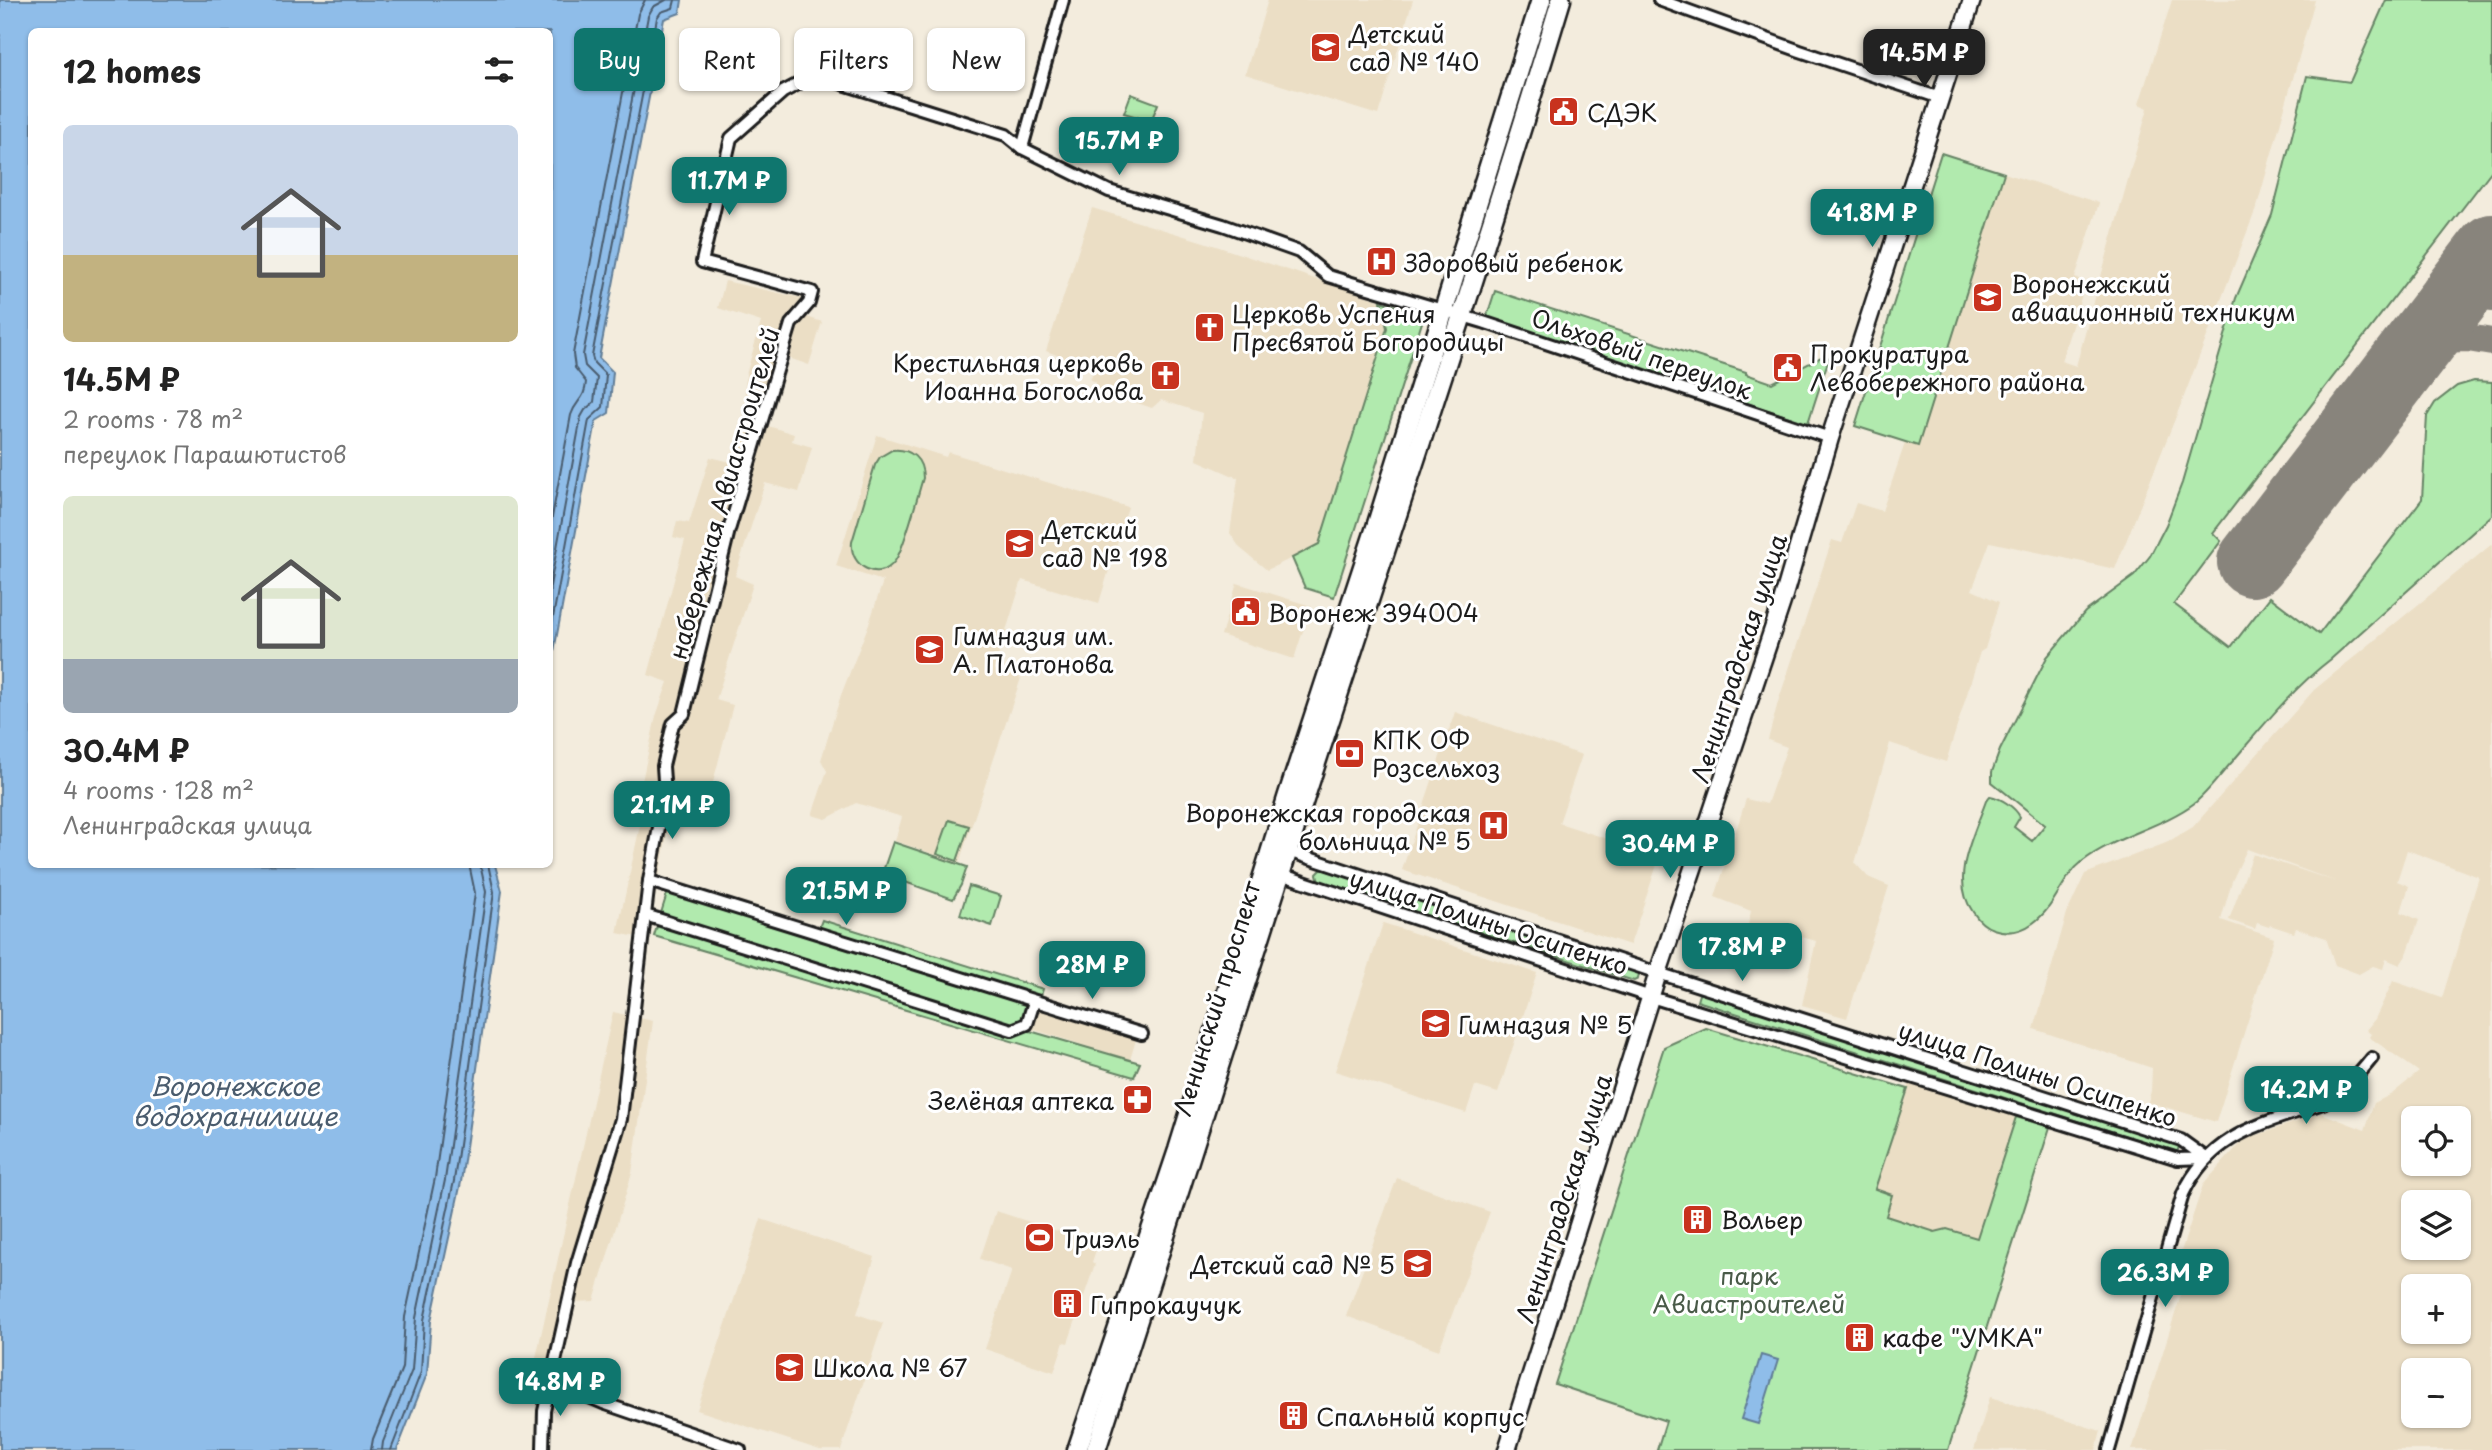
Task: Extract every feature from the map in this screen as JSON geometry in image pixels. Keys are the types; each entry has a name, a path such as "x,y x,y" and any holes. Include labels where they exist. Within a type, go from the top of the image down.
{"main road":[{"name":"Ленинский проспект","path":"1096,1450 1288,851 1452,313 1541,0"},
{"name":"Ленинский проспект","path":"1077,1450 1178,1150 1268,856 1561,0"},
{"name":"Ленинградская улица","path":"1507,1450 1658,973 1782,602 1830,438 1972,0"}],"street":[{"path":"1022,148 1063,0"},
{"path":"1659,0 1941,98"},
{"name":"набережная Авиастроителей","path":"543,1450 544,1411 577,1263 621,1119 649,881 665,794 663,766 673,724 684,714 729,530 792,324 809,303 812,292 702,261 731,138 783,92 794,86"},
{"name":"Ольховый переулок","path":"866,91 1006,135 1022,148 1109,191 1223,225 1299,252 1328,276 1452,313 1830,438"},
{"path":"1280,874 1268,856 1288,851"},
{"name":"улица Полины Осипенко","path":"1288,851 1658,973 2181,1140 2206,1158"},
{"name":"улица Полины Осипенко","path":"1280,874 1651,997 2178,1159 2206,1158"},
{"path":"649,881 1142,1034"},
{"path":"645,915 1012,1030 1027,1024 1034,1002"},
{"path":"2109,1450 2183,1194 2193,1173 2222,1143 2336,1096 2347,1088 2372,1058"},
{"path":"550,1380 603,1403 740,1450"}],"shaded area":[{"name":"Детский сад № 140","path":"1268,0 1413,0 1378,115 1245,74"},
{"path":"2172,0 2315,0 2257,206 2115,569 1990,542 1972,590 1999,602 1985,649 1980,652 1946,762 1890,743 1855,863 1868,877 1889,886 1847,1018 1802,1005 1816,941 1785,932 1780,949 1745,938 1751,911 1715,897 1746,799 1767,804 1787,747 1768,740 1832,540 1842,543 1856,503 1882,511 1905,443 1855,426 1941,153 2099,203 2075,278 2086,282 2061,361 2076,366 2148,108 2139,104"},
{"path":"1092,208 1381,301 1387,328 1319,545 1267,570 1240,548 1230,533 1238,478 1197,460 1202,413 1161,400 1152,408 1094,388 1096,382 1090,380 1094,369 1046,351"},
{"path":"725,281 802,298 798,314 822,322 809,365 786,357 765,425 794,434 792,441 812,447 799,492 765,483 735,576 753,584 716,700 733,705 708,802 675,794 647,939 617,933 648,788 641,786 656,716 668,682 648,675 685,540 673,537 677,521 689,523 710,457 731,462 744,423 746,375 761,322 718,308"},
{"name":"Гимназия им. А. Платонова","path":"877,435 946,457 948,452 1128,507 1099,603 1022,580 994,669 1021,678 959,863 895,841 902,817 856,803 826,819 812,815 827,771 821,760 841,695 883,581 836,566"},
{"path":"2492,544 2492,1450 2132,1450 2181,1295 2168,1291 2203,1185 2243,1140 2321,1113 2365,1130 2374,1103 2392,1094 2419,1072 2369,1037 2371,1034 2366,1030 2375,1019 2393,981 2442,998 2479,877 2407,850 2397,881 2409,886 2401,912 2419,920 2407,954 2400,965 2386,959 2383,969 2373,966 2359,974 2335,965 2326,938 2296,928 2294,933 2257,923 2255,929 2229,920 2253,854 2337,882 2247,849 2232,881 2221,920 2274,938 2216,1122 2148,1102 2152,1068 2034,1029 2067,913 2085,874 2166,843 2193,827 2314,690"},
{"path":"1237,583 1311,606 1294,659 1221,635"},
{"name":"Воронежская городская больница № 5","path":"1455,712 1582,755 1559,823 1660,856 1630,945 1402,870"},
{"name":"Гимназия № 5","path":"1383,923 1537,973 1498,1093 1475,1086 1466,1113 1335,1071"},
{"path":"1039,1008 1137,1036 1130,1060 1032,1029"},
{"path":"613,1012 653,1021 632,1173 594,1301 575,1302 559,1379 533,1371"},
{"path":"1910,1083 2016,1117 1977,1239 1947,1229 1935,1232 1885,1216 1875,1189"},
{"name":"Детский сад № 5","path":"1397,1178 1490,1212 1439,1350 1346,1316"},
{"path":"996,1211 1098,1244 1092,1262 1095,1264 1068,1343 1064,1342 1054,1372 985,1349 1012,1270 980,1259"},
{"name":"Школа № 67","path":"761,1219 875,1257 857,1314 883,1323 841,1450 820,1450 697,1410"},
{"path":"1990,1397 2101,1431 2096,1450 1974,1450"}],"green space":[{"path":"2386,0 2492,0 2492,170 2213,533 2221,541 2174,604 2231,647 2270,597 2319,634 2422,499 2427,416 2435,403 2457,386 2474,381 2492,382 2492,515 2304,682 2196,802 2168,819 2109,845 2083,861 2069,876 2047,909 2028,926 2009,932 1990,928 1973,912 1963,886 1963,871 1970,842 1986,801 1990,796 2011,806 2020,817 2014,827 2032,841 2045,825 1992,782 1992,772 2000,750 2047,657 2085,612 2134,576 2150,556 2166,525 2182,483 2236,298 2272,215 2307,76 2350,82"},
{"path":"1131,94 1158,104 1151,121 1124,113"},
{"path":"1941,153 2004,173 1918,446 1855,426"},
{"path":"1495,291 1746,372 1772,383 1823,356 1829,358 1808,423 1486,319"},
{"path":"1381,301 1424,316 1334,597 1305,588 1292,558 1319,544 1387,328"},
{"path":"892,450 905,451 915,456 921,465 923,478 899,554 888,567 874,571 866,569 855,558 852,542 875,465 880,457"},
{"path":"949,820 969,826 957,861 937,854"},
{"path":"893,842 967,867 953,899 882,874"},
{"path":"1322,869 1637,970 1638,979 1634,981 1319,881 1317,874"},
{"path":"670,884 818,930 822,920 1043,989 1030,1031 1140,1063 1134,1077 654,936"},
{"path":"969,886 1001,896 992,926 960,915"},
{"path":"1700,991 2172,1141 2179,1147 2177,1152 1697,1001"},
{"name":"парк Авиастроителей","path":"1706,1028 1908,1089 1875,1189 1892,1195 1886,1216 1935,1232 1947,1229 1977,1238 2016,1117 2050,1127 1948,1450 1657,1450 1666,1421 1555,1384 1664,1047"}],"water":[{"name":"Воронежское водохранилище","path":"0,0 682,0 680,13 664,19 662,28 574,28 574,91 650,91 599,358 613,372 609,413 596,421 553,657 553,28 28,28 28,868 496,868 502,891 461,1182 431,1321 427,1374 397,1450 0,1450"},
{"path":"1761,1355 1778,1360 1758,1424 1741,1419"}],"taxiway":[{"path":"2492,279 2489,290 2492,298"},
{"path":"2399,371 2428,350 2437,339 2468,338 2492,342"}],"runway":[{"path":"2252,562 2492,249"}],"place":[{"name":"Детский сад № 140","path":"1326,47"},
{"name":"СДЭК","path":"1564,112"},
{"name":"Здоровый ребенок","path":"1381,262"},
{"name":"Воронежский авиационный техникум","path":"1988,297"},
{"name":"Церковь Успения Пресвятой Богородицы","path":"1209,327"},
{"name":"Прокуратура Левобережного района","path":"1787,367"},
{"name":"Крестильная церковь Иоанна Богослова","path":"1166,376"},
{"name":"Детский сад № 198","path":"1019,543"},
{"name":"Воронеж 394004","path":"1245,612"},
{"name":"Гимназия им. А. Платонова","path":"930,649"},
{"name":"КПК ОФ Розсельхоз","path":"1349,753"},
{"name":"Воронежская городская больница № 5","path":"1494,826"},
{"name":"Гимназия № 5","path":"1435,1024"},
{"name":"Зелёная аптека","path":"1137,1100"},
{"name":"Вольер","path":"1698,1219"},
{"name":"Триэль","path":"1039,1238"},
{"name":"Детский сад № 5","path":"1418,1264"},
{"name":"Гипрокаучук","path":"1067,1304"},
{"name":"кафе \"УМКА\"","path":"1859,1337"},
{"name":"Школа № 67","path":"790,1367"},
{"name":"Спальный корпус","path":"1293,1416"}]}
